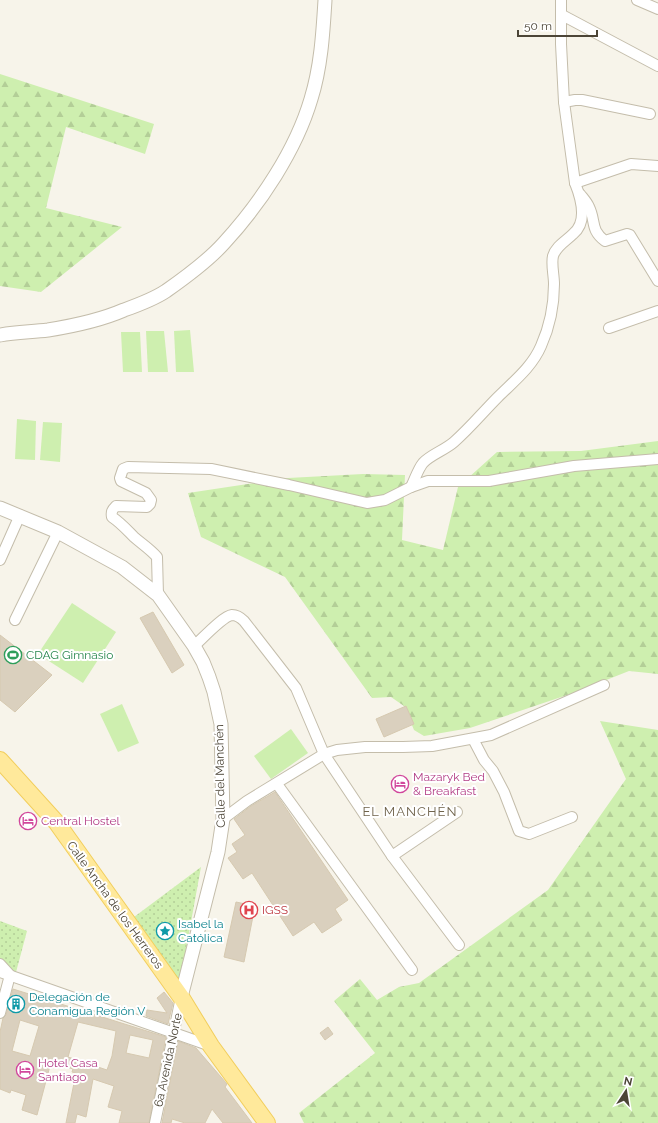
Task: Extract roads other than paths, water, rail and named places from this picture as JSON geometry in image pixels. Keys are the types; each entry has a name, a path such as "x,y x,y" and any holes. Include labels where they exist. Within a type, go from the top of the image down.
{"main road":[{"name":"Calle Ancha de los Herreros","path":"1,762 57,823 181,997"},
{"path":"181,997 211,1046 267,1123"}],"street":[{"path":"0,335 49,329 89,321 124,310 164,292 196,269 224,244 260,199 288,154 301,129 312,98 318,67 325,0"},
{"path":"561,0 561,44 564,102 575,183 580,194 589,206 596,232 600,237 605,241 627,234 630,235 654,266 658,281"},
{"path":"637,0 658,9"},
{"path":"562,15 658,66"},
{"path":"564,102 582,100 650,114"},
{"path":"575,183 631,164 658,166"},
{"path":"411,487 424,462 449,446 468,429 529,367 541,347 549,326 552,306 554,284 553,257 557,249 575,233 581,224 582,214 580,194"},
{"path":"609,328 658,311"},
{"path":"158,595 157,556 147,546 135,538 121,523 112,517 111,513 112,509 116,506 147,507 150,504 151,500 146,493 121,481 120,478 123,469 128,467 211,469 367,503 385,500 411,487 428,482 489,481 574,466 658,459"},
{"name":"Calle del Manchén","path":"0,508 58,532 122,566 158,595 194,646 209,677 221,724 223,819 218,852 181,997"},
{"path":"0,560 20,515"},
{"path":"15,620 58,532"},
{"path":"194,646 225,619 232,615 239,617 296,688 324,754 392,856 459,945"},
{"path":"223,819 247,801 324,754 337,750 365,747 432,746 491,735 604,685"},
{"path":"473,738 484,760 493,771 504,792 519,831 529,834 572,817"},
{"path":"277,784 412,970"},
{"path":"392,856 457,812"},
{"path":"0,964 10,975"},
{"path":"0,972 211,1046"},
{"path":"0,1013 10,975"},
{"name":"6a Avenida Norte","path":"155,1123 181,997"}],"place":[{"name":"CDAG Gimnasio","path":"13,655"},
{"name":"Mazaryk Bed & Breakfast","path":"400,784"},
{"name":"Central Hostel","path":"28,821"},
{"name":"IGSS","path":"249,910"},
{"name":"Isabel la Católica","path":"165,931"},
{"name":"Delegación de Conamigua Región V","path":"16,1004"},
{"name":"Hotel Casa Santiago","path":"25,1070"}],"district":[{"name":"EL MANCHÉN","path":"410,811"}]}
